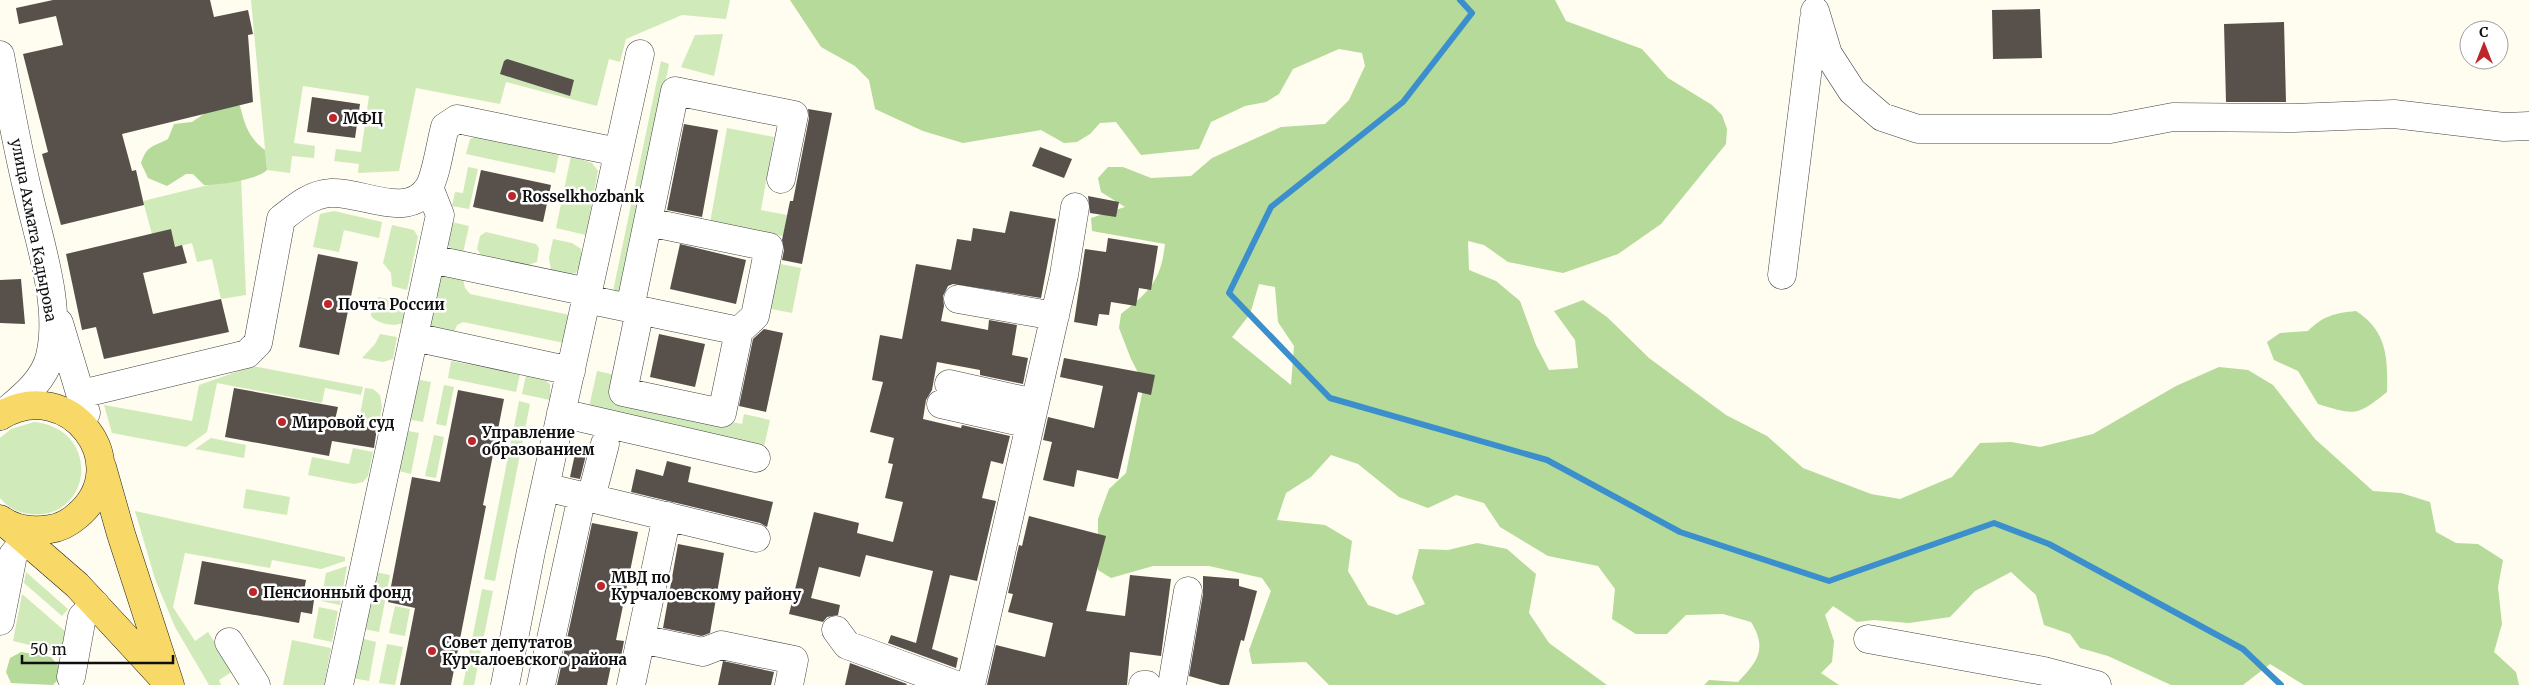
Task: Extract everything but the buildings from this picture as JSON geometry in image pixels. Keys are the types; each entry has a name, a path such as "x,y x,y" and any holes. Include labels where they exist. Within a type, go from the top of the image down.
{"main road":[{"path":"0,416 24,406 39,404 54,407 80,421 97,449 121,534 170,685"},
{"path":"2,521 21,529 38,531 55,528 71,521 84,510 94,496 99,480 97,449"},
{"path":"2,521 95,604 170,685"}],"street":[{"path":"1816,5 1828,54 1852,91 1882,117 1918,128 2110,128 2173,118 2294,118 2394,114 2504,127 2529,126"},
{"path":"1782,275 1816,5"},
{"path":"505,685 545,487 640,54"},
{"name":"улица Ахмата Кадырова","path":"0,55 18,150 51,299 54,328 50,358 39,380 0,416"},
{"path":"648,222 769,247 755,316 739,331 722,413 623,392 648,222 675,91 794,116 780,179"},
{"path":"81,394 247,354 258,343 281,219 304,200 331,193 397,204 414,201 429,187 445,127 457,120 618,152"},
{"path":"339,685 440,215 429,187"},
{"path":"971,685 1064,275 1074,207"},
{"path":"431,259 635,309 739,331"},
{"path":"51,299 97,449"},
{"path":"958,299 1055,316"},
{"path":"414,337 570,371"},
{"path":"945,394 1033,414"},
{"path":"562,413 756,458"},
{"path":"541,685 587,497 605,444"},
{"path":"545,487 756,538"},
{"path":"631,685 667,516"},
{"path":"0,621 13,555 25,540"},
{"path":"1172,685 1188,591"},
{"path":"71,677 82,616 95,604"},
{"path":"836,630 847,645 956,685"},
{"path":"641,639 703,652 721,645 794,660 788,685"},
{"path":"1868,639 2044,672 2098,685"},
{"path":"229,642 256,685"},
{"path":"1143,685 1148,685"}],"green space":[{"path":"251,0 730,0 726,19 682,15 626,39 620,62 609,59 597,106 506,82 500,104 416,88 399,171 358,173 359,164 334,161 336,149 361,152 369,96 303,86 294,143 315,146 314,158 292,156 290,173 267,170"},
{"path":"790,0 1555,0 1566,21 1642,49 1668,78 1712,105 1722,115 1727,129 1726,144 1661,224 1618,254 1563,273 1508,262 1484,245 1468,241 1469,270 1496,281 1520,301 1536,345 1549,370 1578,368 1575,340 1554,311 1583,300 1607,317 1649,358 1726,415 1767,436 1803,468 1871,494 1900,499 1952,477 1980,443 2011,442 2040,447 2093,434 2176,386 2219,367 2248,370 2273,385 2315,439 2373,491 2401,493 2430,502 2436,532 2456,543 2478,544 2503,560 2498,587 2502,624 2494,652 2516,672 2519,685 2304,685 2270,664 2243,685 2171,685 2108,656 2080,648 2070,634 2044,625 2036,595 2011,572 1975,591 1950,617 1909,623 1874,620 1857,622 1833,606 1825,615 1834,641 1832,662 1821,673 1839,685 1704,685 1709,680 1738,682 1750,668 1758,655 1759,648 1759,640 1751,622 1723,614 1686,615 1667,634 1636,634 1612,619 1615,589 1598,566 1548,556 1500,527 1484,503 1456,495 1428,508 1399,497 1358,464 1331,455 1311,477 1286,493 1277,520 1325,525 1352,541 1348,571 1368,605 1397,615 1425,604 1412,578 1419,549 1448,550 1477,543 1507,549 1536,574 1529,613 1549,643 1607,685 1329,685 1306,662 1252,664 1249,650 1271,591 1262,578 1209,566 1153,566 1111,578 1098,570 1098,519 1109,489 1126,473 1144,384 1131,359 1119,328 1121,314 1152,285 1157,277 1165,244 1092,231 1091,218 1125,207 1101,192 1098,178 1108,167 1123,167 1151,178 1191,176 1212,158 1281,127 1325,124 1349,100 1365,66 1362,53 1339,49 1293,69 1279,94 1266,102 1245,106 1211,122 1199,149 1141,155 1116,122 1100,123 1090,134 1077,142 1064,143 1041,130 963,143 923,131 875,109 869,80 855,66 821,47","holes":["1259,284 1275,287 1278,322 1294,346 1291,385 1232,337 1250,314"]},
{"path":"723,34 714,76 681,67 695,35"},
{"path":"661,61 669,64 621,298 612,296"},
{"path":"226,99 240,106 248,131 265,150 267,170 255,177 210,185 204,185 193,174 186,174 167,186 148,178 141,163 148,150 168,139 174,124 192,122"},
{"path":"727,128 774,137 761,210 787,215 783,236 710,223"},
{"path":"477,136 559,153 555,173 466,154 470,139"},
{"path":"571,156 592,163 598,171 586,235 556,228"},
{"path":"468,167 478,169 469,209 452,206 455,192 463,193"},
{"path":"241,177 246,295 221,299 212,259 197,262 192,243 175,247 171,229 152,234 143,201"},
{"path":"334,211 382,222 379,238 344,230 339,252 313,247 320,214"},
{"path":"447,221 469,226 463,253 449,247 446,240"},
{"path":"392,225 414,230 418,237 407,290 392,286 391,273 383,263"},
{"path":"486,232 536,244 539,248 537,262 528,265 481,255 477,249 480,236"},
{"path":"553,239 572,243 581,249 582,261 576,273 568,275 551,270 549,258"},
{"path":"775,263 801,268 792,313 766,308"},
{"path":"442,275 463,279 465,288 470,294 570,315 564,343 463,322 457,325 454,332 430,330 429,321 439,278"},
{"path":"379,297 403,303 406,307 403,323 395,325 386,324 371,316 372,303"},
{"path":"2356,311 2374,327 2384,346 2387,368 2387,392 2361,410 2348,412 2318,404 2298,371 2274,360 2267,342 2280,333 2308,331 2330,316"},
{"path":"380,334 397,337 393,359 383,362 362,358 375,344"},
{"path":"451,361 520,374 516,392 448,378"},
{"path":"253,366 363,387 361,395 325,388 322,403 217,383 207,432 186,447 112,433 104,405 192,421 199,385"},
{"path":"597,371 616,375 611,397 742,424 744,414 770,420 763,451 588,412"},
{"path":"526,375 542,378 550,384 550,400 522,394"},
{"path":"415,379 431,382 423,422 407,419"},
{"path":"444,385 454,387 446,426 436,424"},
{"path":"365,388 373,389 380,395 382,407 378,425 359,421"},
{"path":"519,401 530,404 495,581 484,579"},
{"path":"34,422 56,428 71,440 79,456 81,473 77,490 66,504 51,512 30,514 13,509 0,498 0,438 11,429"},
{"path":"403,430 419,433 411,474 395,470"},
{"path":"434,435 444,437 436,478 425,476"},
{"path":"211,438 246,445 244,458 195,449"},
{"path":"353,448 373,452 368,476 363,482 354,484 308,475 312,457 349,464"},
{"path":"246,489 290,497 287,515 243,508"},
{"path":"135,511 345,557 345,561 321,569 272,560 270,568 185,553 173,607 195,641 208,632 233,671 219,680 221,685 209,685 175,627 155,579"},
{"path":"347,566 340,605 321,601 326,573"},
{"path":"26,572 68,609 62,616 24,583"},
{"path":"375,572 390,575 379,632 364,629"},
{"path":"482,589 493,591 474,685 463,685"},
{"path":"22,594 66,632 63,653 13,641"},
{"path":"395,606 410,609 405,636 389,633"},
{"path":"319,607 338,611 332,642 313,638"},
{"path":"360,638 376,642 369,681 352,678"},
{"path":"292,640 331,648 324,685 283,685"},
{"path":"387,644 403,647 395,685 379,683"},
{"path":"21,652 51,657 60,668 57,681 53,685 11,683 6,672 10,658"}],"waterway":[{"path":"1460,0 1472,13 1403,102 1271,207 1229,293 1330,398 1547,460 1680,532 1829,581 1994,523 2049,544 2243,649 2281,685"}],"place":[{"name":"МФЦ","path":"333,118"},
{"name":"Rosselkhozbank","path":"512,196"},
{"name":"Почта России","path":"328,304"},
{"name":"Мировой суд","path":"282,422"},
{"name":"Управление образованием","path":"472,441"},
{"name":"МВД по Курчалоевскому району","path":"601,586"},
{"name":"Пенсионный фонд","path":"253,592"},
{"name":"Совет депутатов Курчалоевского района","path":"432,651"}]}
